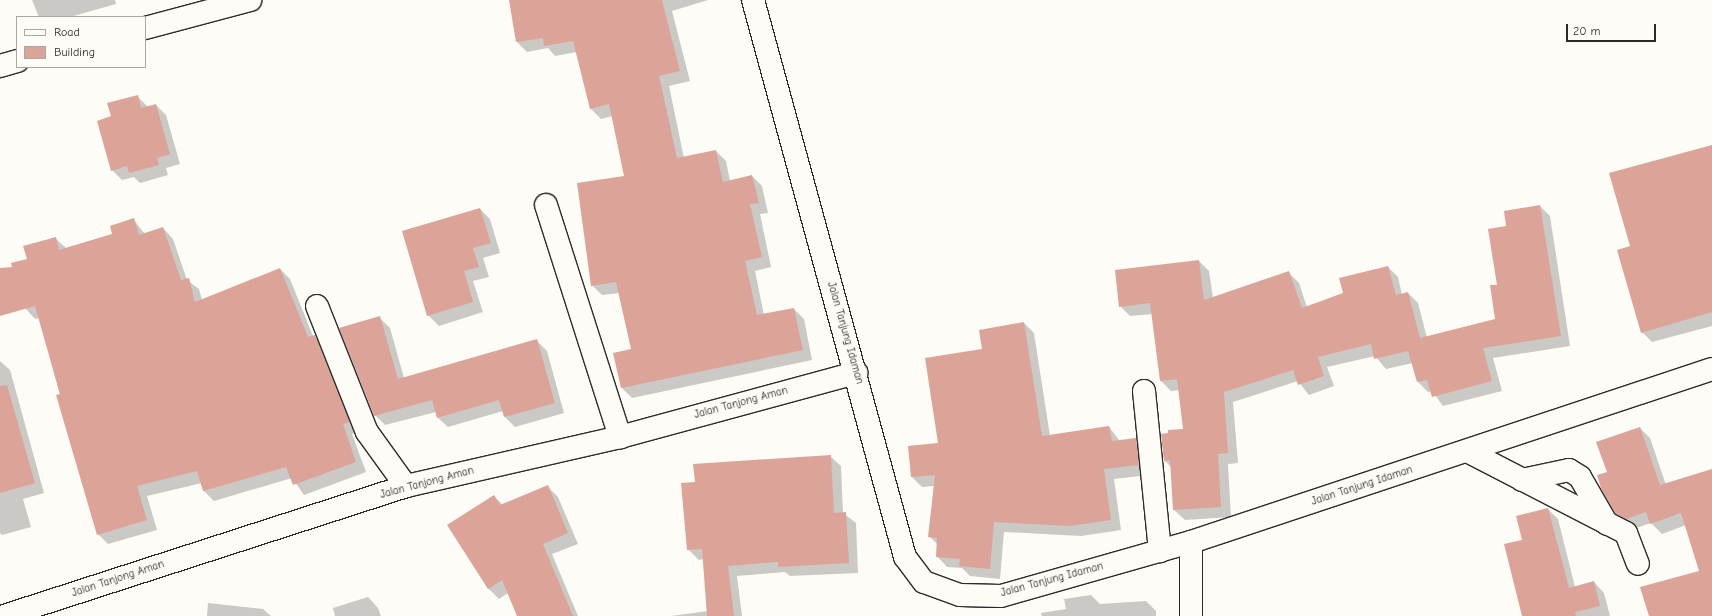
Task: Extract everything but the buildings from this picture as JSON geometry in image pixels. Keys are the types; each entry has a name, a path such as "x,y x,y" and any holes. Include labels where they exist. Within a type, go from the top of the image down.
{"street":[{"path":"146,28 250,0"},
{"name":"Jalan Tanjung Idaman","path":"753,0 905,557 924,582 960,595 1001,596 1191,542 1712,369"},
{"path":"0,66 16,61"},
{"path":"546,204 620,437"},
{"path":"317,306 367,432 406,486"},
{"name":"Jalan Tanjong Aman","path":"4,616 406,486 620,437 856,373"},
{"path":"1144,391 1160,551"},
{"path":"1467,451 1626,533 1638,564"},
{"path":"1522,480 1569,470 1580,477 1606,524"},
{"path":"1191,542 1191,616"}]}
